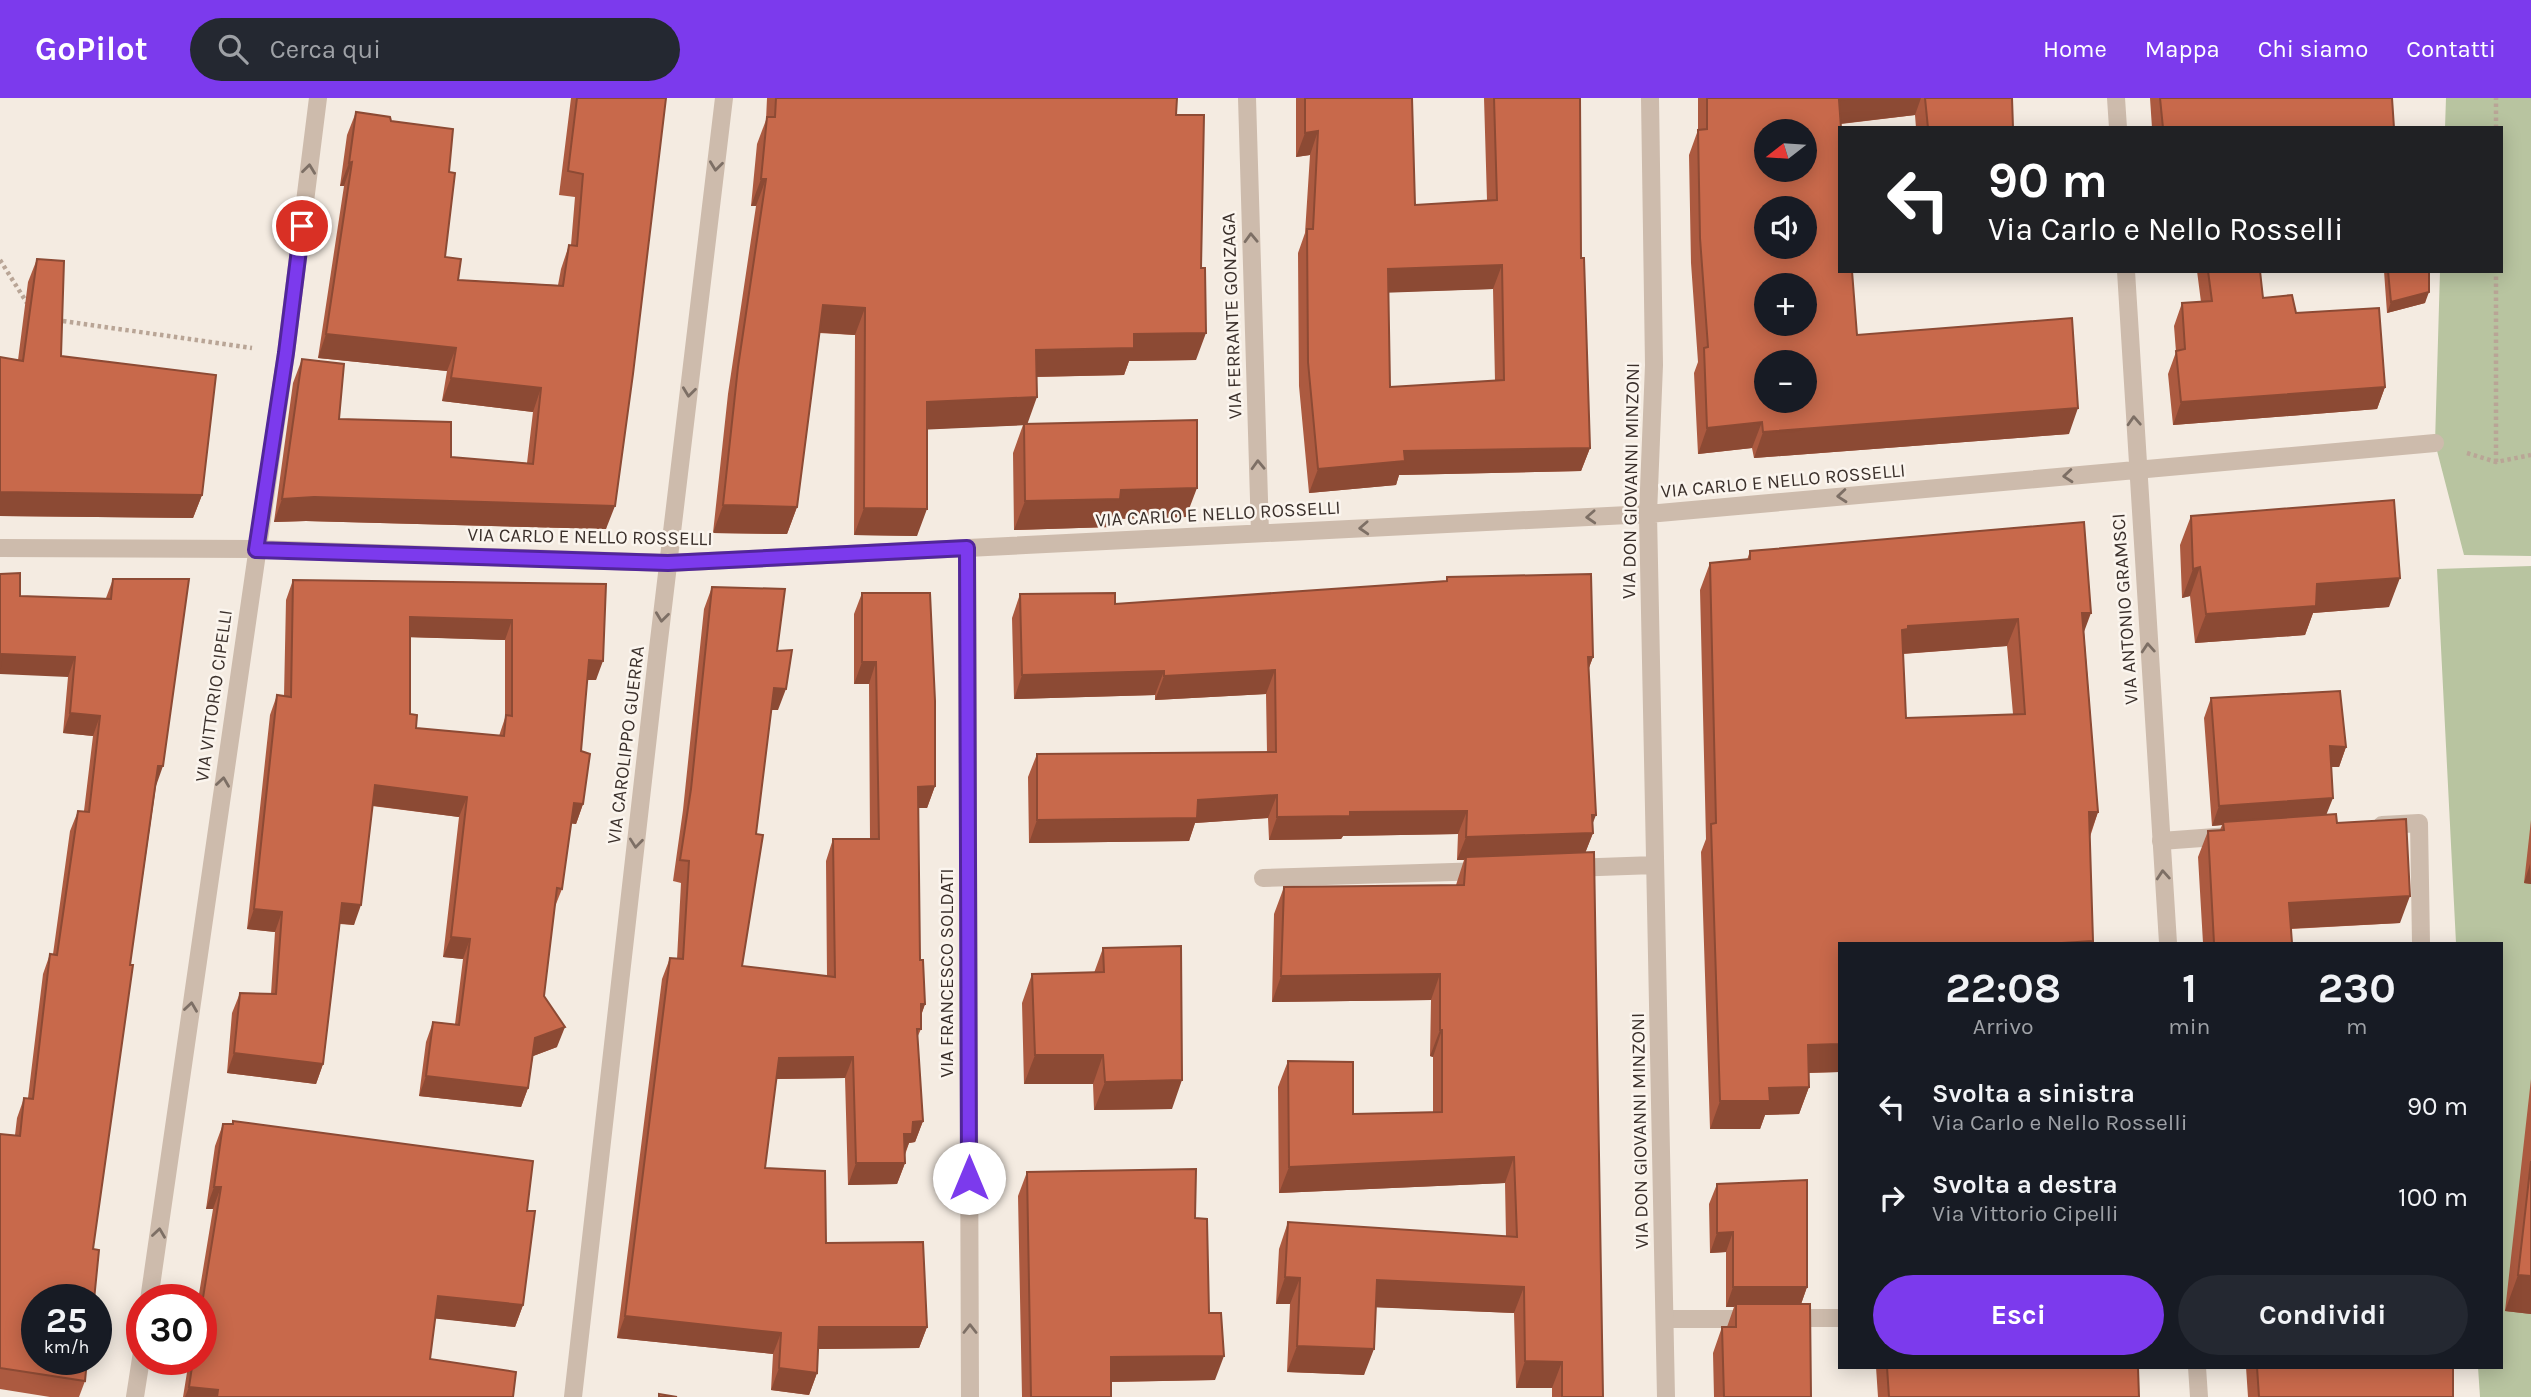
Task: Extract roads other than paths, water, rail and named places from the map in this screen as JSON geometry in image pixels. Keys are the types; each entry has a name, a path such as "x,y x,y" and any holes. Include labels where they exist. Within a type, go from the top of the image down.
{"street":[{"name":"VIA VITTORIO CIPELLI","path":"151,1284 286,353 317,98"},
{"name":"VIA CAROLIPPO GUERRA","path":"573,1397 724,98"},
{"name":"VIA FERRANTE GONZAGA","path":"1247,98 1260,533"},
{"name":"VIA DON GIOVANNI MINZONI","path":"1650,98 1654,365 1648,514 1666,1397"},
{"path":"2116,98 2118,126"},
{"name":"VIA ANTONIO GRAMSCI","path":"2126,273 2136,470 2168,942"},
{"name":"VIA CARLO E NELLO ROSSELLI","path":"0,548 256,550 668,563 1648,514 2435,443"},
{"name":"VIA FRANCESCO SOLDATI","path":"967,548 970,1397"},
{"path":"2365,827 2419,823 2421,942"},
{"path":"2161,841 2242,835"},
{"path":"1547,868 1655,865"},
{"path":"1263,878 1507,870"},
{"path":"1665,1319 1838,1318"},
{"path":"2197,1369 2199,1397"},
{"path":"135,1397 138,1375"}]}
